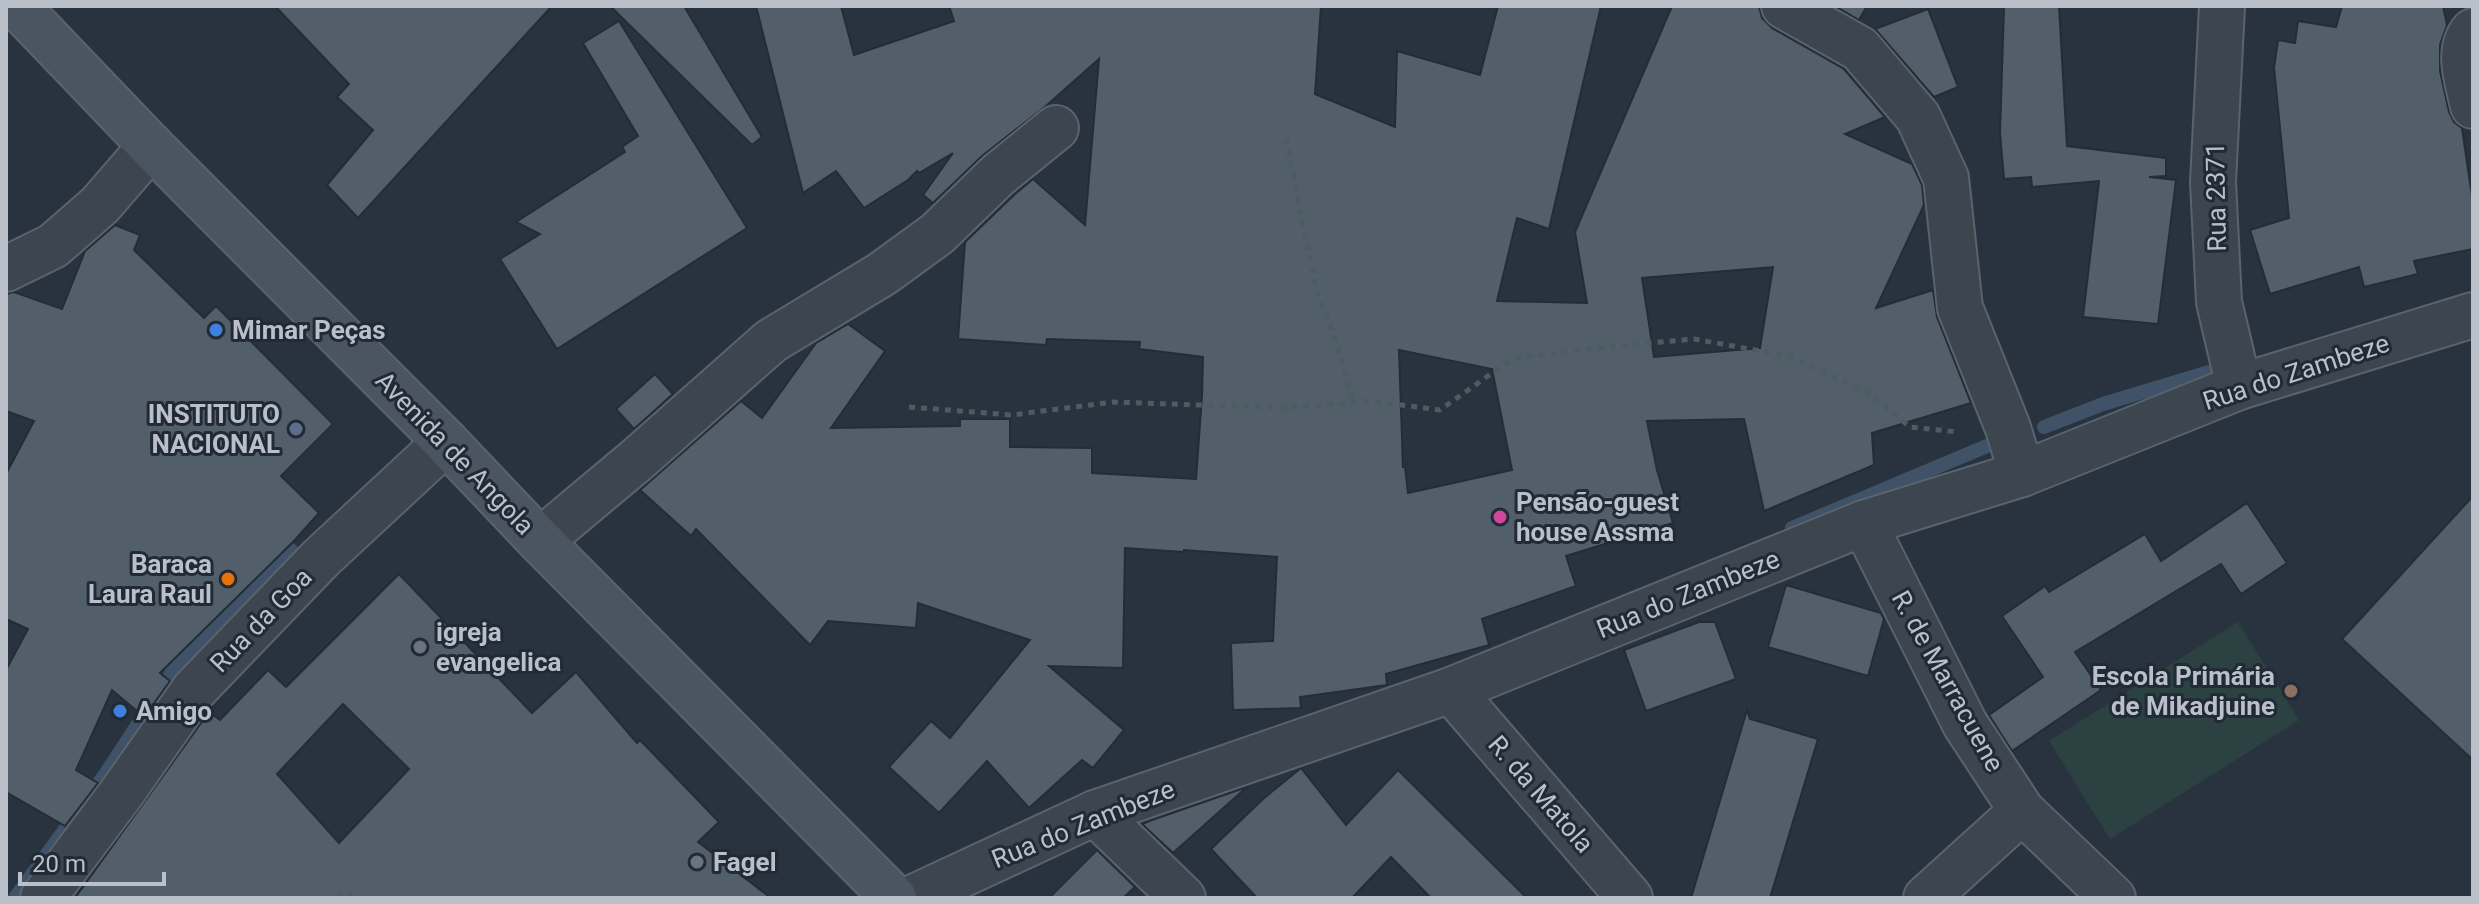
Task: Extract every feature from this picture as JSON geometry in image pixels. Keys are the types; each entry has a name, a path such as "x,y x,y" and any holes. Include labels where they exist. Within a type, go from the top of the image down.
{"main road":[{"name":"Avenida de Angola","path":"17,6 151,146 894,898"}],"street":[{"path":"1784,6 1860,49 1918,117 1946,178 1960,308 2008,428 2022,474"},
{"name":"Rua 2371","path":"2222,6 2213,182 2219,302 2239,387"},
{"path":"2473,31 2464,45 2473,106"},
{"path":"540,541 771,341 882,274 937,234 998,175 1056,128"},
{"path":"6,269 53,246 100,205 151,146"},
{"name":"Rua do Zambeze","path":"912,898 1095,813 1451,690 1864,523 2022,474 2239,387 2473,315"},
{"name":"Rua da Goa","path":"43,898 194,690 321,558 446,442"},
{"name":"R. de Marracuene","path":"1864,523 1965,724 2022,811 2113,898"},
{"name":"R. da Matola","path":"1451,690 1630,898"},
{"path":"1926,898 2022,811"},
{"path":"1095,813 1183,898"}],"path":[{"path":"1286,138 1316,289 1335,337 1353,402"},
{"path":"909,407 1012,415 1113,402 1284,408 1370,401 1440,410 1512,359 1694,339 1789,356 1868,393 1910,427 1954,432 2008,428"},
{"path":"326,898 349,892 351,898"}],"green space":[{"path":"2238,622 2299,720 2110,839 2049,741"}],"building":[{"path":"275,6 552,6 358,218 327,185 373,130 337,97 349,84"},
{"path":"610,6 684,6 762,137 752,145"},
{"path":"756,6 841,6 854,55 954,21 949,6 1321,6 1315,94 1395,127 1397,51 1480,75 1498,6 1601,6 1549,229 1517,218 1497,301 1587,303 1575,232 1672,6 1759,6 1762,18 1772,28 1844,69 1885,117 1845,134 1912,164 1922,185 1924,205 1876,308 1933,290 1937,317 1971,403 1872,433 1874,465 1764,511 1744,419 1647,421 1657,470 1673,523 1566,556 1576,586 1482,619 1489,645 1386,674 1387,685 1300,697 1301,708 1233,710 1231,643 1273,641 1277,557 1125,548 1123,668 1049,666 1124,730 1093,768 1082,760 1029,808 987,761 939,813 889,767 931,721 950,738 1030,640 918,603 916,628 828,621 810,645 696,529 691,536 640,490 741,401 762,418 816,343 848,324 885,351 831,428 960,426 960,419 1010,419 1010,447 1092,448 1092,473 1196,479 1203,357 1139,349 1140,342 1047,339 1046,345 958,339 965,242 1015,194 1033,179 1085,225 1099,59 982,156 933,203 923,195 953,153 919,173 917,171 864,208 836,171 803,193","holes":["1773,267 1760,348 1654,357 1642,278","1399,350 1492,369 1512,470 1408,493 1403,467"]},
{"path":"1835,6 1867,6 1859,20"},
{"path":"2004,6 2059,6 2067,146 2166,158 2166,176 2149,177 2176,180 2158,324 2083,317 2099,181 2032,187 2031,177 2004,179 2000,133"},
{"path":"2342,6 2443,6 2447,25 2440,45 2440,71 2449,112 2454,122 2462,128 2473,203 2473,249 2414,261 2418,274 2364,287 2359,267 2270,294 2250,230 2289,218 2274,68 2278,40 2295,43 2298,21 2336,27"},
{"path":"1928,9 1958,87 1934,97 1875,29"},
{"path":"619,21 747,228 557,349 500,259 540,234 516,222 625,152 622,147 638,136 583,43"},
{"path":"115,225 140,235 134,250 204,318 216,306 333,424 281,476 319,513 160,673 170,681 144,717 112,690 76,770 98,783 65,826 6,792 6,670 28,629 6,619 6,474 34,421 6,411 6,294 14,292 62,309 85,251"},
{"path":"655,374 673,394 634,429 616,409"},
{"path":"2473,496 2473,760 2342,639"},
{"path":"2247,503 2287,563 2241,594 2221,564 2075,652 2101,690 2012,751 1989,715 2043,677 2002,616 2045,586 2049,592 2145,534 2161,561"},
{"path":"399,574 532,713 576,672 637,743 640,740 719,822 698,842 771,898 75,898 209,712 220,720 268,670 286,687","holes":["343,704 409,769 339,843 277,774"]},
{"path":"1786,585 1881,613 1884,619 1868,676 1768,647"},
{"path":"1699,622 1715,622 1736,679 1646,711 1624,650"},
{"path":"1747,710 1750,719 1818,739 1770,898 1691,898"},
{"path":"1301,768 1346,825 1398,770 1527,898 1431,898 1391,857 1352,898 1257,898 1211,849"},
{"path":"1247,787 1173,853 1142,824 1152,820"},
{"path":"1097,850 1135,887 1123,898 1049,898"}],"waterway":[{"path":"2044,427 2103,404 2229,366"},
{"path":"1792,528 1987,446"},
{"path":"15,898 104,776 174,669 291,550"}],"place":[{"name":"Mimar Peças","path":"216,330"},
{"name":"INSTITUTO NACIONAL","path":"296,429"},
{"name":"Pensão-guest house Assma","path":"1500,517"},
{"name":"Baraca Laura Raul","path":"228,579"},
{"name":"igreja evangelica","path":"420,647"},
{"name":"Escola Primária de Mikadjuine","path":"2291,691"},
{"name":"Amigo","path":"120,711"},
{"name":"Fagel","path":"697,862"}]}
